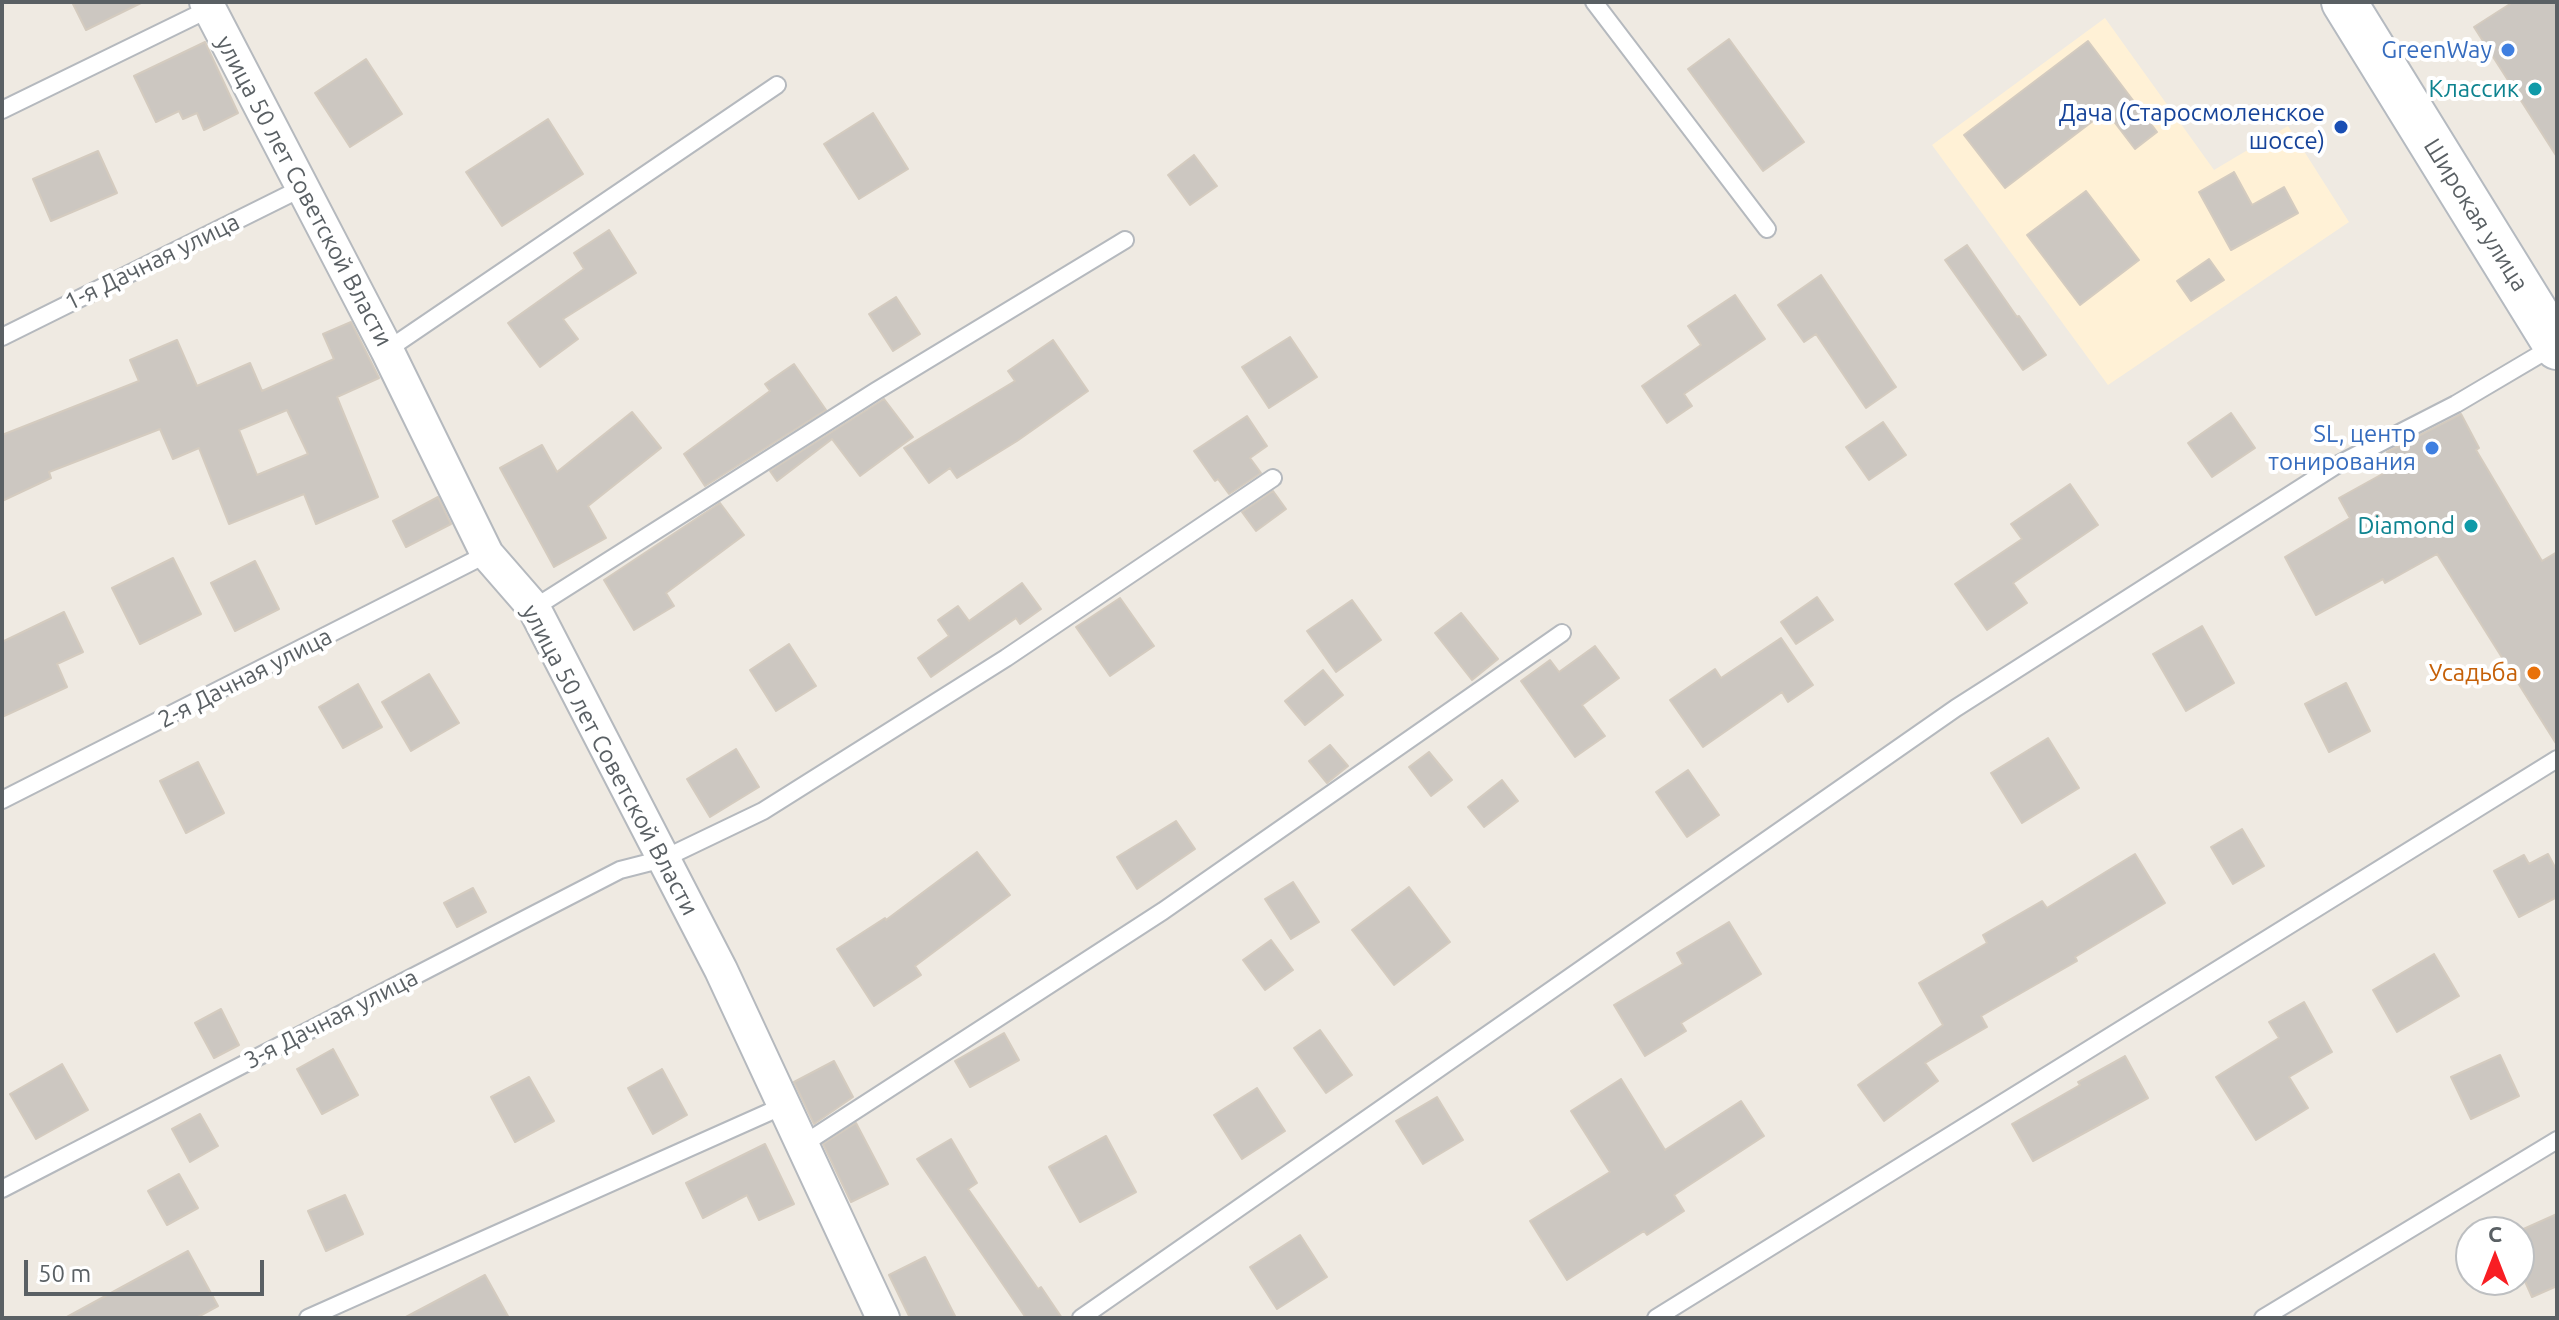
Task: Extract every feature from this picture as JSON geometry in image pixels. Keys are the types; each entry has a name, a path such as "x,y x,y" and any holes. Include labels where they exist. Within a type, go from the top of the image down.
{"main road":[{"name":"Широкая улица","path":"2345,2 2556,346"}],"street":[{"name":"улица 50 лет Советской Власти","path":"207,6 387,350 487,554 534,608 721,970 883,1318"}],"lane":[{"path":"1594,2 1767,229"},
{"path":"2,110 207,6"},
{"path":"387,350 777,85"},
{"name":"1-я Дачная улица","path":"2,337 302,188"},
{"path":"534,608 876,391 1125,240"},
{"path":"1081,1318 1956,708 2335,466 2456,404 2556,346"},
{"name":"3-я Дачная улица","path":"2,1189 620,870 663,859 777,803 1006,658 1273,478"},
{"name":"2-я Дачная улица","path":"2,800 487,554"},
{"path":"802,1145 1163,911 1562,633"},
{"path":"1656,1318 2557,759"},
{"path":"308,1318 783,1106"},
{"path":"2263,1318 2557,1140"}],"shaded area":[{"path":"2105,18 2214,170 2288,126 2349,222 2108,385 1932,145"}],"building":[{"path":"72,2 143,2 86,30"},
{"name":"Классик","path":"2513,2 2557,2 2557,157 2474,27"},
{"path":"1729,39 1804,142 1763,171 1688,69"},
{"path":"2088,41 2157,132 2135,149 2106,111 2005,188 1964,135"},
{"path":"205,42 238,113 204,130 197,113 183,119 179,111 156,122 134,76"},
{"path":"366,59 402,114 350,147 315,93"},
{"path":"873,113 908,169 859,199 824,144"},
{"path":"548,119 583,174 502,226 466,172"},
{"path":"98,151 117,193 51,221 33,179"},
{"path":"1194,155 1217,186 1190,205 1168,175"},
{"path":"2234,172 2252,205 2284,187 2298,213 2231,250 2199,192"},
{"path":"2086,191 2139,260 2080,305 2027,235"},
{"path":"609,230 636,273 563,319 578,339 540,367 508,323 584,269 574,253"},
{"path":"1967,245 2046,355 2023,370 1945,260"},
{"path":"2209,259 2224,280 2191,301 2177,281"},
{"path":"1821,275 1896,387 1866,408 1816,334 1804,342 1778,305"},
{"path":"1735,295 1765,339 1684,394 1692,406 1667,423 1642,386 1701,345 1688,326"},
{"path":"896,297 920,334 893,351 869,314"},
{"path":"351,322 379,378 337,397 378,497 316,524 304,494 229,524 199,448 173,459 160,429 49,472 51,478 2,501 2,435 139,381 130,360 177,340 197,386 250,363 262,391 334,359 323,334","holes":["287,410 308,454 257,475 239,430"]},
{"path":"1290,337 1317,377 1269,408 1242,367"},
{"path":"1053,340 1088,391 957,478 950,468 929,483 904,448 1015,381 1008,371"},
{"path":"794,364 826,410 705,486 684,454 770,391 765,384"},
{"path":"884,399 913,437 860,476 832,439 777,481 770,471"},
{"path":"632,412 661,448 588,506 606,538 554,567 500,468 542,445 557,472"},
{"path":"2231,413 2255,448 2212,477 2188,443"},
{"path":"2461,414 2479,448 2476,450 2542,561 2557,552 2557,745 2437,554 2385,583 2383,579 2316,615 2285,557 2350,518 2339,498 2395,467 2387,452"},
{"path":"1247,416 1267,446 1250,458 1261,473 1229,494 1218,479 1215,481 1194,451"},
{"path":"1883,422 1906,455 1869,480 1846,447"},
{"path":"2070,484 2098,525 2013,583 2027,603 1987,630 1955,584 2022,539 2011,524"},
{"path":"1273,491 1286,509 1256,531 1242,512"},
{"path":"438,497 451,524 406,547 393,521"},
{"path":"720,503 744,535 666,593 674,606 634,630 604,580"},
{"path":"173,558 201,614 140,644 112,588"},
{"path":"255,561 279,609 235,631 211,583"},
{"path":"1022,583 1041,609 1020,624 1016,618 931,677 918,658 949,636 938,620 958,606 969,621"},
{"path":"1817,597 1833,620 1796,644 1781,622"},
{"path":"1120,598 1154,646 1110,676 1076,627"},
{"path":"1352,600 1381,640 1336,672 1307,631"},
{"path":"64,612 83,652 57,664 67,687 2,717 2,642"},
{"path":"1461,613 1498,659 1472,680 1435,633"},
{"path":"2202,626 2234,683 2186,711 2153,654"},
{"path":"1781,638 1813,685 1788,702 1782,692 1703,747 1670,700 1715,669 1721,678"},
{"path":"789,644 816,686 776,711 750,670"},
{"path":"1595,646 1619,678 1582,705 1605,736 1575,757 1521,681 1550,660 1559,672"},
{"path":"1323,670 1343,695 1305,725 1285,701"},
{"path":"429,674 459,723 411,751 382,702"},
{"path":"2346,683 2370,731 2329,752 2305,704"},
{"path":"358,684 382,727 343,748 319,707"},
{"path":"2048,738 2079,788 2022,823 1991,773"},
{"path":"1330,745 1348,766 1327,783 1309,761"},
{"path":"736,749 759,787 710,817 687,779"},
{"path":"1429,752 1452,780 1431,796 1409,767"},
{"path":"198,762 224,813 186,833 160,781"},
{"path":"1688,770 1719,815 1687,837 1656,792"},
{"path":"1502,780 1518,801 1484,827 1468,807"},
{"path":"1176,821 1195,849 1137,889 1117,857"},
{"path":"2242,829 2264,866 2233,884 2211,847"},
{"path":"977,852 1010,895 915,966 921,975 874,1006 837,949 886,920"},
{"path":"2135,854 2165,903 2075,957 2077,961 1981,1016 1987,1027 1925,1063 1938,1081 1884,1121 1858,1085 1943,1025 1919,983 1987,943 1983,935 2042,901 2047,908"},
{"path":"2548,854 2557,871 2557,897 2519,917 2494,871 2524,855 2529,864"},
{"path":"1293,882 1319,922 1291,939 1265,899"},
{"path":"1409,887 1450,942 1394,985 1352,930"},
{"path":"473,888 486,912 457,927 444,903"},
{"path":"1729,922 1761,974 1681,1023 1686,1031 1645,1056 1614,1005 1683,964 1677,953"},
{"path":"1271,940 1293,970 1265,990 1243,960"},
{"path":"2434,954 2459,996 2397,1032 2373,990"},
{"path":"2304,1002 2332,1052 2289,1077 2308,1108 2256,1140 2216,1077 2279,1038 2269,1022"},
{"path":"221,1009 239,1045 214,1058 195,1023"},
{"path":"1320,1030 1352,1075 1326,1093 1294,1048"},
{"path":"1004,1033 1019,1060 970,1087 955,1061"},
{"path":"333,1049 358,1095 322,1114 297,1069"},
{"path":"2500,1055 2519,1096 2471,1119 2451,1077"},
{"path":"2125,1056 2148,1098 2033,1161 2012,1124"},
{"path":"834,1061 853,1097 814,1124 794,1082"},
{"path":"62,1064 88,1110 36,1139 10,1094"},
{"path":"662,1069 687,1115 653,1134 628,1088"},
{"path":"529,1077 554,1121 515,1142 491,1097"},
{"path":"1621,1079 1665,1150 1741,1101 1764,1136 1674,1195 1684,1211 1647,1235 1644,1231 1567,1280 1530,1221 1610,1172 1571,1111"},
{"path":"1257,1088 1285,1131 1242,1159 1214,1115"},
{"path":"1437,1097 1463,1140 1423,1164 1396,1121"},
{"path":"200,1114 218,1146 190,1162 172,1129"},
{"path":"856,1123 888,1184 851,1202 823,1144"},
{"path":"1106,1136 1136,1192 1080,1222 1049,1167"},
{"path":"951,1139 977,1183 968,1189 1062,1318 1026,1318 917,1159"},
{"path":"765,1144 794,1204 759,1220 747,1195 703,1218 686,1183"},
{"path":"179,1174 198,1208 167,1225 148,1191"},
{"path":"345,1195 363,1234 326,1251 308,1211"},
{"path":"2557,1214 2557,1286 2535,1296 2535,1224"},
{"path":"1300,1235 1327,1277 1277,1309 1250,1267"},
{"path":"188,1251 218,1306 196,1318 65,1318"},
{"path":"925,1257 956,1318 910,1318 889,1275"},
{"path":"485,1275 509,1318 404,1318"}],"place":[{"name":"GreenWay","path":"2508,50"},
{"name":"Классик","path":"2535,89"},
{"name":"Дача (Старосмоленское шоссе)","path":"2341,127"},
{"name":"SL, центр тонирования","path":"2432,448"},
{"name":"Diamond","path":"2471,526"},
{"name":"Усадьба","path":"2534,673"}]}
